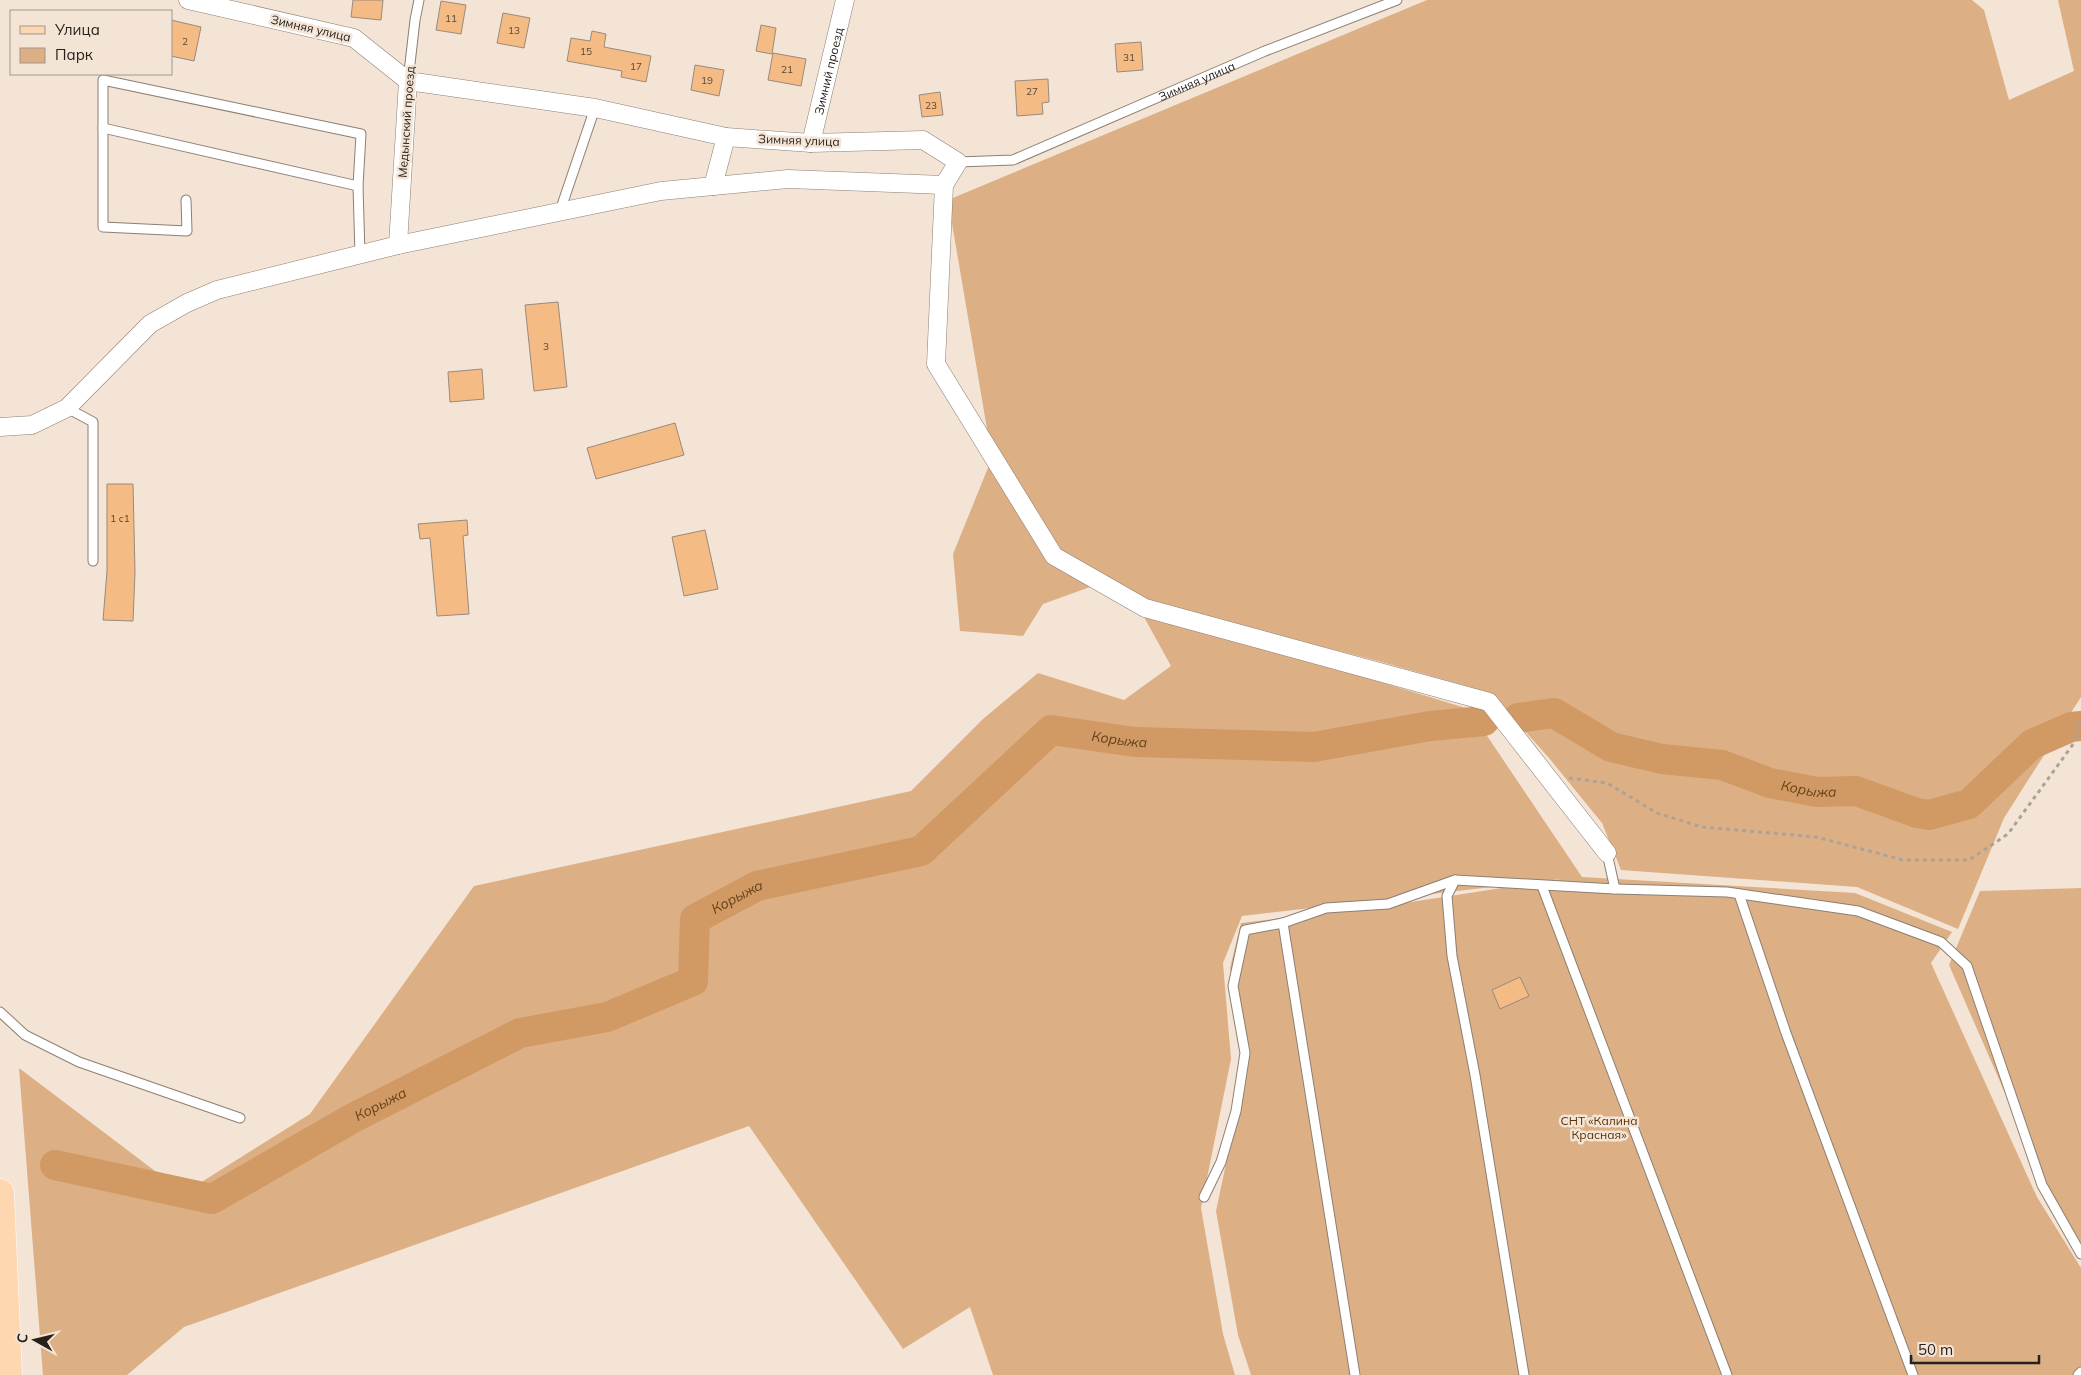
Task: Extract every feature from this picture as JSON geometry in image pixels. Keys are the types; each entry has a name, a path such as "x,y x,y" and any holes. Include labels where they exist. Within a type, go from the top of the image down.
{"main road":[{"path":"0,1193 8,1375"}],"street":[{"name":"Зимняя улица","path":"188,0 354,38 408,81 595,108 726,137 811,143 923,140 958,162"},
{"name":"Зимний проезд","path":"811,143 845,0"},
{"name":"Медынский проезд","path":"398,246 408,81"},
{"path":"714,186 726,137"},
{"path":"958,162 944,185 936,364 1054,556 1145,608 1489,702 1607,853"},
{"path":"0,427 32,425 68,408 150,324 188,303 217,290 398,246 661,191 788,179 944,185"}],"lane":[{"name":"Медынский проезд","path":"408,81 419,0"},
{"name":"Зимняя улица","path":"958,162 1013,160 1265,51 1396,0"},
{"path":"186,200 187,231 103,227 103,80 361,134 358,186 360,255"},
{"path":"560,211 595,108"},
{"path":"103,128 358,186"},
{"path":"68,408 93,422 93,561"},
{"path":"1607,853 1615,889"},
{"path":"1455,880 1447,896 1452,956 1475,1075 1524,1375"},
{"path":"1204,1197 1222,1162 1236,1110 1244,1053 1232,986 1245,930 1282,923 1326,908 1388,904 1455,880 1542,886 1739,894 1858,911 1941,942 1967,966 2042,1185 2081,1254"},
{"path":"1542,886 1727,1375"},
{"path":"1739,894 1786,1033 1913,1375"},
{"path":"1282,923 1355,1375"},
{"path":"0,1012 24,1035 79,1062 240,1118"},
{"path":"2078,1375 2081,1372"}],"path":[{"path":"1546,774 1607,783 1657,813 1702,827 1816,837 1903,860 1969,860 2008,834 2074,743 2081,717"}],"green space":[{"path":"1427,0 1972,0 1984,10 2009,100 2074,71 2058,0 2081,0 2081,697 2004,818 1958,929 1857,887 1621,870 1602,823 1549,758 1491,693 1378,661 1090,587 1043,604 1023,636 960,631 953,554 992,458 948,200"},
{"name":"СНТ «Калина Красная»","path":"1144,617 1295,656 1469,709 1582,877 1855,893 1952,932 1931,963 2037,1197 2081,1268 2081,1375 1251,1375 1238,1335 1216,1211 1250,1050 1230,968 1241,923 1411,902 1561,879 1242,916 1223,963 1231,1059 1201,1208 1223,1334 1235,1375 993,1375 970,1307 903,1349 749,1126 184,1327 127,1375 43,1375 19,1068 184,1193 310,1114 474,886 911,791 983,719 1038,673 1124,700 1171,666"},
{"path":"2081,888 2081,1243 2047,1189 1949,965 1980,891"}],"building":[{"path":"353,0 383,0 381,20 351,17"},
{"path":"441,1 466,5 461,34 436,30"},
{"path":"503,13 530,18 524,48 497,43"},
{"path":"172,20 201,27 194,61 172,56"},
{"path":"761,25 776,28 772,54 756,51"},
{"path":"592,31 606,34 604,47 651,56 646,82 621,77 622,71 567,61 571,38 590,41"},
{"path":"1141,42 1143,70 1117,72 1115,44"},
{"path":"773,53 806,59 801,86 768,80"},
{"path":"695,65 724,70 719,96 691,90"},
{"path":"1048,79 1049,102 1042,103 1043,114 1017,116 1015,81"},
{"path":"940,92 943,115 922,117 919,95"},
{"path":"558,302 567,387 534,391 525,305"},
{"path":"482,369 484,399 450,402 448,372"},
{"path":"675,423 684,455 596,479 587,448"},
{"path":"107,484 133,484 135,572 133,621 103,620 107,571"},
{"path":"467,520 468,535 463,536 469,614 437,616 430,538 420,539 418,524"},
{"path":"705,530 718,589 684,596 672,537"},
{"path":"1520,977 1529,996 1500,1009 1492,990"}],"waterway":[{"name":"Корыжа","path":"1518,718 1554,713 1611,747 1662,759 1722,765 1770,783 1817,792 1856,791 1917,813 1929,815 1969,804 2032,744 2071,727 2081,726"},
{"name":"Корыжа","path":"55,1165 212,1199 353,1118 520,1033 607,1017 693,981 695,919 757,886 921,851 1051,730 1135,742 1314,747 1430,726 1484,721"}]}
